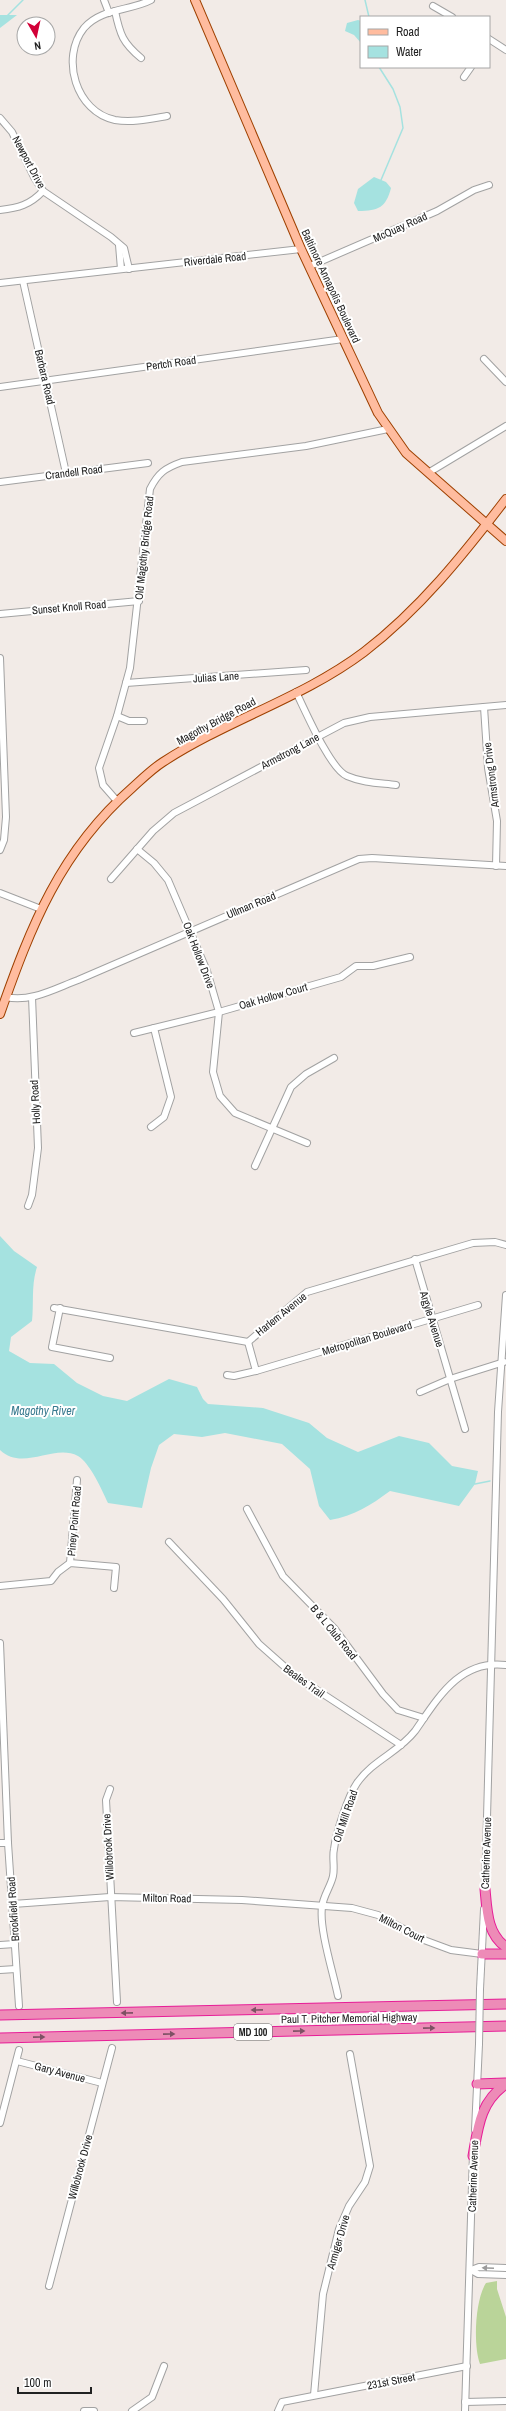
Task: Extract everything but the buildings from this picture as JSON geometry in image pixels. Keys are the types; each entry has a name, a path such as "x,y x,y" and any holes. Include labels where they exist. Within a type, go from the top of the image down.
{"highway":[{"path":"485,1889 488,1919 492,1929 506,1947"},
{"path":"482,1954 506,1954"},
{"name":"Paul T. Pitcher Memorial Highway","path":"0,2015 506,2004"},
{"name":"Paul T. Pitcher Memorial Highway","path":"0,2038 506,2026"},
{"path":"477,2084 506,2084"},
{"path":"473,2156 483,2109 489,2099 506,2084"}],"main road":[{"name":"Baltimore Annapolis Boulevard","path":"195,0 301,249 343,339 388,429 406,453 506,541"},
{"name":"Magothy Bridge Road","path":"0,1014 41,909 66,861 89,830 117,801 163,762 347,664 394,627 450,572 506,499"}],"street":[{"path":"104,0 112,12 126,46 141,58"},
{"path":"151,0 97,17 84,28 73,53 72,68 84,100 99,112 114,120 140,121 167,116"},
{"path":"433,6 450,16"},
{"path":"490,41 506,50"},
{"path":"464,77 470,68"},
{"name":"Newport Drive","path":"0,118 12,132 43,192 111,237 124,248 129,269"},
{"name":"McQuay Road","path":"310,266 437,211 474,190 489,185"},
{"path":"0,210 19,208 34,201 43,192"},
{"path":"0,283 120,270 119,245"},
{"name":"Riverdale Road","path":"120,270 301,249"},
{"name":"Barbara Road","path":"23,281 66,473"},
{"name":"Pertch Road","path":"0,386 343,339"},
{"path":"484,359 506,382"},
{"path":"428,473 506,426"},
{"name":"Old Magothy Bridge Road","path":"117,801 103,784 99,768 117,716 126,683 139,601 150,489 156,476 166,468 182,462 306,446 388,429"},
{"name":"Crandell Road","path":"0,482 148,463"},
{"name":"Sunset Knoll Road","path":"0,614 139,601"},
{"path":"0,658 6,818 4,840 0,850"},
{"name":"Julias Lane","path":"126,683 306,670"},
{"path":"296,692 332,760 346,776 365,782 396,785"},
{"name":"Armstrong Lane","path":"111,879 153,831 174,813 344,723 370,717 506,706"},
{"name":"Armstrong Drive","path":"484,707 488,768 497,821 496,866"},
{"path":"117,716 129,721 144,721"},
{"name":"Oak Hollow Drive","path":"137,849 154,863 168,880 207,971 219,1012 213,1072 220,1096 235,1113 307,1143"},
{"name":"Ullman Road","path":"6,997 14,999 32,997 78,980 359,860 372,858 506,866"},
{"path":"0,893 41,909"},
{"name":"Oak Hollow Court","path":"134,1033 219,1012 341,976 356,966 372,966 410,957"},
{"name":"Holly Road","path":"28,1206 32,1195 38,1148 32,997"},
{"path":"152,1127 164,1117 171,1097 154,1028"},
{"path":"255,1166 291,1087 306,1074 334,1058"},
{"name":"Harlem Avenue","path":"110,1358 52,1347 57,1308 248,1342 307,1292 473,1243 495,1242 506,1244"},
{"name":"Argyle Avenue","path":"415,1259 465,1429"},
{"name":"Catherine Avenue","path":"466,2411 473,2156 485,1889 498,1412 504,1362 506,1295"},
{"name":"Metropolitan Boulevard","path":"227,1375 234,1376 256,1371 432,1318 478,1306"},
{"path":"248,1342 256,1371"},
{"path":"420,1392 450,1379 504,1362"},
{"name":"Piney Point Road","path":"70,1563 78,1480"},
{"name":"B & L Club Road","path":"247,1509 283,1576 330,1623 383,1694 398,1710 424,1718"},
{"name":"Beales Trail","path":"169,1542 223,1600 259,1644 294,1676 401,1745"},
{"path":"0,1586 51,1581 58,1572 70,1563 116,1567 114,1588"},
{"name":"Brookfield Road","path":"0,1643 8,1843 19,2006"},
{"name":"Old Mill Road","path":"338,1996 322,1921 322,1906 334,1873 333,1850 338,1830 356,1784 372,1765 408,1740 444,1692 468,1669 490,1663 506,1665"},
{"name":"Willobrook Drive","path":"110,1789 106,1800 110,1897 117,2002"},
{"path":"0,1843 8,1843"},
{"name":"Milton Road","path":"12,1904 110,1897 242,1900 322,1906"},
{"name":"Milton Court","path":"322,1906 352,1908 378,1915 431,1943 451,1950 482,1954"},
{"path":"0,1945 15,1944"},
{"path":"0,1970 16,1969"},
{"name":"Willobrook Drive","path":"49,2286 112,2048"},
{"path":"0,2123 20,2050"},
{"name":"Armiger Drive","path":"314,2395 322,2294 333,2259 339,2230 354,2196 364,2182 370,2166 350,2054"},
{"name":"Gary Avenue","path":"17,2061 102,2083"},
{"path":"471,2270 479,2267 506,2268"},
{"path":"471,2270 484,2274 506,2275"},
{"path":"470,2288 475,2279 484,2274"},
{"path":"132,2411 152,2397 164,2366"},
{"name":"231st Street","path":"314,2395 468,2366"},
{"path":"278,2411 282,2402 314,2395"},
{"path":"466,2402 506,2401"},
{"path":"84,2411 94,2411"}],"green space":[{"path":"497,2281 497,2289 506,2317 506,2359 480,2364 476,2346 476,2323 479,2300 486,2283"}],"water":[{"path":"0,15 17,15 0,28"},
{"path":"360,21 360,42 354,35 345,31 347,23"},
{"path":"374,177 386,182 391,188 387,200 376,209 358,211 354,203 358,189"},
{"name":"Magothy River","path":"0,1236 14,1251 37,1267 33,1287 32,1321 11,1337 9,1351 30,1363 54,1364 77,1383 103,1396 127,1401 169,1379 197,1387 203,1399 208,1404 263,1408 309,1423 327,1438 358,1452 399,1436 429,1443 452,1466 478,1471 475,1484 459,1506 390,1491 355,1513 330,1520 319,1506 310,1469 282,1444 225,1433 202,1437 174,1434 159,1445 151,1468 142,1508 108,1503 87,1464 78,1456 69,1453 59,1453 28,1458 9,1456 0,1450"}],"waterway":[{"path":"7,16 23,0"},
{"path":"365,0 369,16"},
{"path":"380,68 393,89 400,107 403,128 381,180"},
{"name":"Magothy River","path":"475,1484 490,1481"}]}
